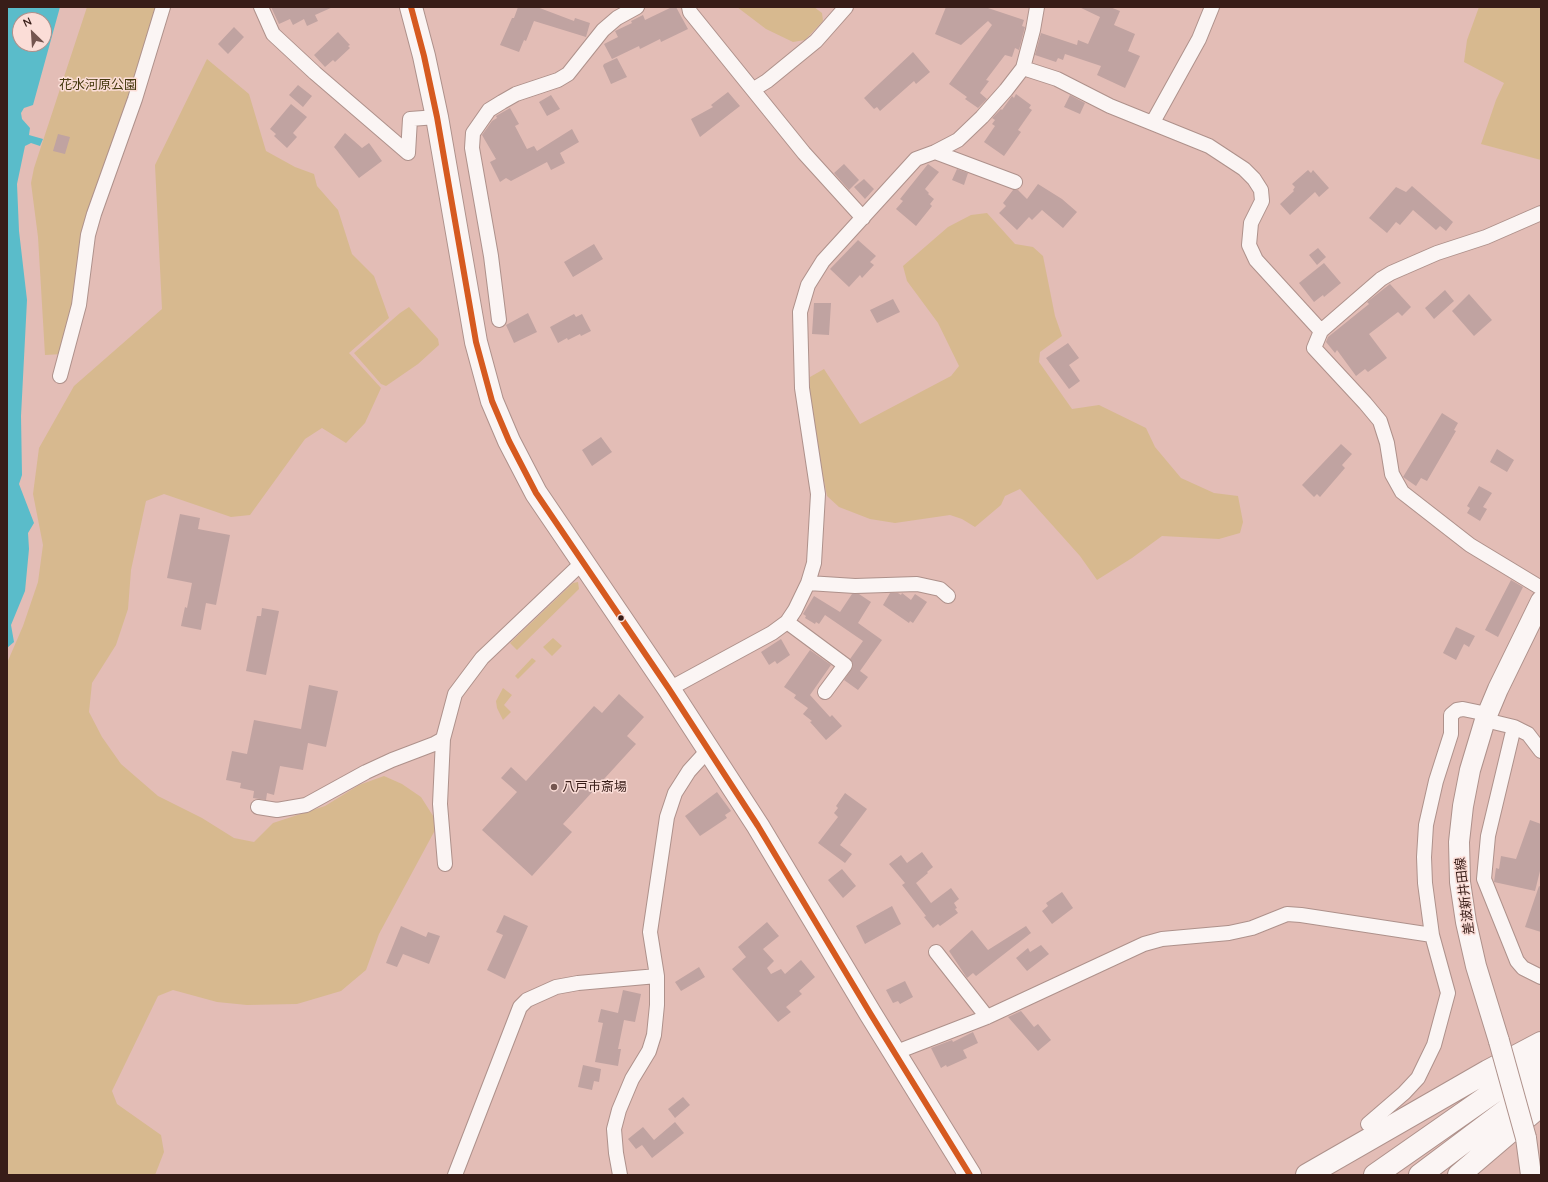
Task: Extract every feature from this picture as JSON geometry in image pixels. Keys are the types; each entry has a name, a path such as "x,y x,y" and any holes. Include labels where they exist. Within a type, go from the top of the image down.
{"main road":[{"path":"411,7 424,56 436,117 473,327 492,401 509,441 536,493 709,749 794,884 894,1053 970,1175"},
{"name":"差波新井田線","path":"1531,1175 1526,1138 1476,966 1466,922 1460,882 1459,842 1463,806 1470,770 1486,717 1541,601"},
{"path":"1307,1175 1488,1071 1541,1043"},
{"path":"1376,1175 1541,1059"},
{"path":"1420,1175 1541,1084"},
{"path":"1459,1175 1541,1105"}],"street":[{"path":"60,376 79,305 88,235 135,99 163,7"},
{"path":"261,7 274,34 315,73 408,153 410,119 436,117"},
{"path":"499,320 491,256 472,148 473,133 489,110 516,94 558,80 568,74 603,30 617,18 637,7"},
{"path":"689,7 690,12 804,152 863,218"},
{"path":"754,89 767,81 816,40 846,7"},
{"path":"669,689 772,633 787,622 808,583 814,563 818,494 802,388 800,312 808,285 823,261 916,159 935,152 958,140 1006,90 1023,68 1033,30 1036,7"},
{"path":"1153,122 1199,39 1212,7"},
{"path":"1023,68 1057,79 1110,106 1153,122 1209,146 1244,169 1254,179 1261,190 1262,201 1251,223 1249,245 1256,260 1321,331"},
{"path":"935,152 1015,182"},
{"path":"1541,213 1486,237 1437,253 1386,276 1321,331 1314,348 1380,421 1387,443 1392,474 1402,492 1470,545 1541,588"},
{"path":"445,864 440,804 443,739 455,694 467,676 482,658 583,562"},
{"path":"808,583 854,586 917,584 940,589 948,596"},
{"path":"787,622 845,665 825,692"},
{"path":"1368,1124 1404,1093 1418,1078 1434,1045 1448,993 1432,935 1425,883 1424,857 1426,825 1436,781 1451,734 1452,715 1457,710 1463,709 1514,727 1528,734 1541,752"},
{"path":"1514,727 1488,836 1484,879 1518,961 1523,968 1541,977"},
{"path":"258,807 277,810 306,805 373,769 443,739"},
{"path":"620,1175 614,1129 619,1110 632,1079 649,1051 654,1035 657,1005 656,976 650,932 667,817 675,793 689,771 709,749"},
{"path":"894,1053 988,1017 1144,944 1162,939 1229,933 1252,928 1287,914 1432,935"},
{"path":"936,952 988,1017"},
{"path":"455,1175 520,1007 527,1000 556,986 656,976"}],"green space":[{"name":"花水河原公園","path":"87,7 157,7 77,286 63,354 45,355 38,237 31,183 34,168"},
{"path":"737,7 814,7 822,13 823,21 805,40 793,42 766,29"},
{"path":"1479,7 1541,7 1541,160 1481,144 1496,100 1504,83 1464,62 1467,40"},
{"path":"207,59 249,94 266,151 295,167 314,174 317,186 338,210 352,254 374,276 389,318 349,353 381,388 365,423 346,443 322,428 305,439 250,515 231,517 164,494 146,501 131,570 128,609 116,645 92,683 89,712 102,737 121,764 158,796 202,818 234,838 254,842 273,823 325,806 359,785 384,776 402,784 421,797 435,819 434,832 379,934 366,970 341,991 297,1004 247,1005 217,1002 173,990 158,996 112,1091 117,1104 161,1135 164,1152 155,1175 7,1175 7,663 23,626 38,582 43,545 33,494 39,448 74,386 162,309 155,165"},
{"path":"987,213 1015,244 1033,247 1043,256 1055,316 1062,336 1040,352 1039,362 1072,409 1099,405 1146,428 1155,447 1181,478 1214,493 1238,496 1243,522 1240,533 1219,539 1162,536 1132,558 1097,580 1080,556 1020,489 1005,496 1001,505 975,527 962,519 950,515 895,523 870,519 839,507 827,496 819,456 810,393 810,377 824,369 860,424 951,376 959,366 938,323 907,281 903,266 948,227 971,215"},
{"path":"409,307 438,339 439,345 418,364 386,386 381,384 354,353"},
{"path":"578,582 579,589 517,650 510,643 573,583"},
{"path":"553,638 562,646 552,656 543,647"},
{"path":"532,658 536,661 518,679 515,676"},
{"path":"503,688 512,695 504,705 511,712 503,720 497,708 496,701"}],"water":[{"path":"7,7 60,7 52,36 52,12 12,12 12,52 48,52 33,105 24,108 21,113 22,119 30,128 29,135 43,139 40,146 31,143 25,146 17,184 19,231 27,300 21,416 22,475 19,484 34,523 28,533 29,549 25,591 11,625 14,642 7,648"}],"building":[{"path":"271,7 333,7 315,15 318,21 307,26 304,19 293,25 290,19 279,24"},
{"path":"518,7 537,7 574,21 575,18 590,23 586,37 534,21 526,41 524,40 519,52 500,45"},
{"path":"672,7 676,7 688,29 661,42 660,39 640,49 639,46 612,59 604,44 618,37 615,31 632,23 631,21 643,15 645,20"},
{"path":"946,7 985,7 1024,20 1022,26 1025,27 1019,50 1015,48 1012,57 1005,55 986,80 989,81 980,93 987,99 978,108 965,99 967,97 949,84 992,25 988,21 961,45 935,34"},
{"path":"1079,7 1110,7 1120,11 1114,25 1135,34 1128,51 1140,56 1125,88 1097,75 1101,66 1065,54 1063,60 1058,58 1056,62 1035,55 1041,33 1077,45 1078,40 1088,44 1100,17"},
{"path":"234,27 244,37 228,54 218,44"},
{"path":"338,32 350,45 348,46 350,48 335,62 333,60 325,67 314,55"},
{"path":"913,52 930,72 916,84 914,81 880,111 877,107 874,109 864,98"},
{"path":"617,58 627,77 611,84 603,66 604,64"},
{"path":"298,85 312,96 303,107 289,95"},
{"path":"728,92 740,106 700,137 691,119 713,107 711,105"},
{"path":"1016,94 1031,105 1029,108 1032,110 1018,130 1021,132 1004,156 984,142 995,126 992,124 995,120 992,118 1001,109 1002,110 1012,96 1014,98"},
{"path":"551,95 560,109 547,116 539,102"},
{"path":"1070,95 1085,103 1080,114 1064,107"},
{"path":"291,104 307,117 293,133 297,137 287,148 274,136 276,134 270,129"},
{"path":"510,108 519,124 515,126 527,149 534,146 537,151 572,129 579,142 560,153 565,163 551,170 547,162 511,181 506,178 500,182 490,162 496,159 482,135 492,121 497,118 496,116"},
{"path":"345,133 362,148 369,143 382,161 359,178 334,147"},
{"path":"58,134 70,137 65,154 53,151"},
{"path":"844,164 859,180 849,190 834,173"},
{"path":"928,164 939,172 925,189 934,199 930,204 932,206 916,226 896,209 903,201 900,199"},
{"path":"957,169 968,173 964,185 952,180"},
{"path":"1308,170 1311,173 1313,170 1329,188 1319,197 1315,192 1290,215 1280,204 1294,191 1293,190 1295,187 1292,184"},
{"path":"864,179 874,189 865,199 854,187"},
{"path":"1038,184 1062,199 1077,212 1063,228 1042,210 1032,220 1029,217 1017,230 999,213 1006,206 1003,203 1013,190 1018,190 1027,199"},
{"path":"1412,186 1453,222 1446,231 1440,226 1436,230 1413,210 1400,225 1396,222 1387,233 1369,218 1396,187 1406,192"},
{"path":"858,240 876,256 870,262 874,265 862,278 860,275 849,287 830,269"},
{"path":"594,244 603,259 573,277 564,262"},
{"path":"1318,248 1326,257 1317,265 1309,255"},
{"path":"1324,263 1341,283 1324,297 1323,295 1314,302 1299,283"},
{"path":"1390,284 1411,307 1402,316 1398,312 1369,334 1387,358 1368,372 1365,369 1356,376 1337,350 1335,353 1326,342 1328,337 1369,304 1367,302"},
{"path":"1445,290 1454,301 1434,319 1425,308"},
{"path":"1469,294 1492,320 1474,336 1452,311"},
{"path":"893,299 900,312 877,323 870,310"},
{"path":"814,303 831,303 829,335 812,334"},
{"path":"528,313 537,332 514,343 506,325"},
{"path":"574,314 576,317 582,314 591,331 581,336 580,334 568,340 567,338 558,343 550,327"},
{"path":"1068,343 1079,358 1069,365 1080,381 1069,389 1046,358"},
{"path":"1442,413 1458,423 1454,430 1456,431 1427,481 1421,478 1416,486 1403,477"},
{"path":"601,437 612,452 592,466 582,450"},
{"path":"1341,444 1352,454 1342,465 1345,468 1320,497 1317,494 1314,497 1302,485"},
{"path":"1497,449 1514,460 1507,472 1490,462"},
{"path":"1479,486 1492,493 1483,507 1487,509 1480,521 1467,513 1470,508 1467,506"},
{"path":"180,514 200,518 198,529 230,535 216,605 206,603 201,630 181,626 185,607 187,608 192,583 167,578"},
{"path":"1511,580 1523,587 1498,637 1485,630"},
{"path":"890,593 898,593 901,595 902,593 911,600 915,594 927,602 913,623 910,621 909,623 883,605"},
{"path":"852,594 859,594 871,602 858,623 882,640 860,671 868,677 858,690 844,680 853,666 850,659 863,641 825,615 819,624 816,622 815,624 805,618 806,616 803,614 814,596 840,612"},
{"path":"262,608 279,611 266,675 246,671 257,616 261,616"},
{"path":"1456,627 1475,636 1469,647 1464,644 1456,660 1443,653"},
{"path":"781,639 790,655 777,664 775,661 769,665 761,652"},
{"path":"810,650 831,665 810,695 830,717 832,715 842,726 826,740 810,722 812,721 803,714 808,708 794,698 796,695 784,687"},
{"path":"309,685 338,691 326,747 308,743 303,770 280,766 274,795 267,793 266,800 253,798 254,791 240,788 241,783 226,780 232,751 247,754 254,720 301,729"},
{"name":"八戸市斎場","path":"619,694 644,717 627,736 636,744 563,824 572,832 532,876 482,830 517,792 501,778 511,767 526,781 594,706 602,713"},
{"path":"717,792 731,811 725,815 727,818 700,836 685,816"},
{"path":"845,793 867,809 840,845 852,854 845,863 818,843 838,817 834,813 838,808 836,806"},
{"path":"1530,820 1541,824 1541,867 1535,891 1494,882 1496,868 1499,869 1501,856 1516,859"},
{"path":"922,852 933,867 916,883 931,903 951,888 959,899 954,903 957,908 955,909 958,913 940,926 938,924 933,928 924,917 926,916 902,885 905,883 889,864 901,855 907,863"},
{"path":"842,869 856,886 843,898 828,880"},
{"path":"1539,886 1541,887 1541,932 1525,927"},
{"path":"1062,892 1073,908 1052,924 1042,911 1048,906 1046,903"},
{"path":"892,906 901,924 865,944 856,926"},
{"path":"504,915 528,926 505,979 487,970 503,935 496,932"},
{"path":"767,922 779,936 763,949 774,961 767,968 771,974 781,969 785,974 801,960 815,977 799,991 802,994 786,1007 791,1012 778,1022 732,969 746,957 738,947"},
{"path":"401,926 426,937 428,932 440,936 429,964 403,954 397,967 386,963"},
{"path":"1026,926 1031,933 976,976 973,973 967,978 949,951 972,930 988,950"},
{"path":"1041,945 1049,954 1027,971 1016,958 1028,948 1030,952"},
{"path":"699,967 705,977 681,991 675,982"},
{"path":"905,981 913,997 900,1004 898,1001 893,1003 886,990"},
{"path":"623,990 641,994 635,1022 624,1020 618,1049 621,1049 618,1066 595,1062 603,1023 598,1022 601,1009 618,1013"},
{"path":"1021,1011 1034,1027 1038,1024 1051,1040 1038,1051 1008,1017"},
{"path":"973,1032 978,1043 963,1050 967,1058 947,1067 946,1065 941,1068 931,1048 952,1040 953,1042"},
{"path":"583,1065 601,1069 599,1082 594,1081 592,1090 578,1087"},
{"path":"683,1097 690,1105 675,1118 668,1109"},
{"path":"675,1122 684,1133 652,1158 642,1145 636,1149 628,1139 643,1127 654,1140"}],"transit line":[{"path":"411,7 424,56 437,117 476,342 492,401 509,441 536,493 669,689 758,826 870,1013 970,1175"}],"place":[{"name":"八戸市斎場","path":"554,787"}]}
